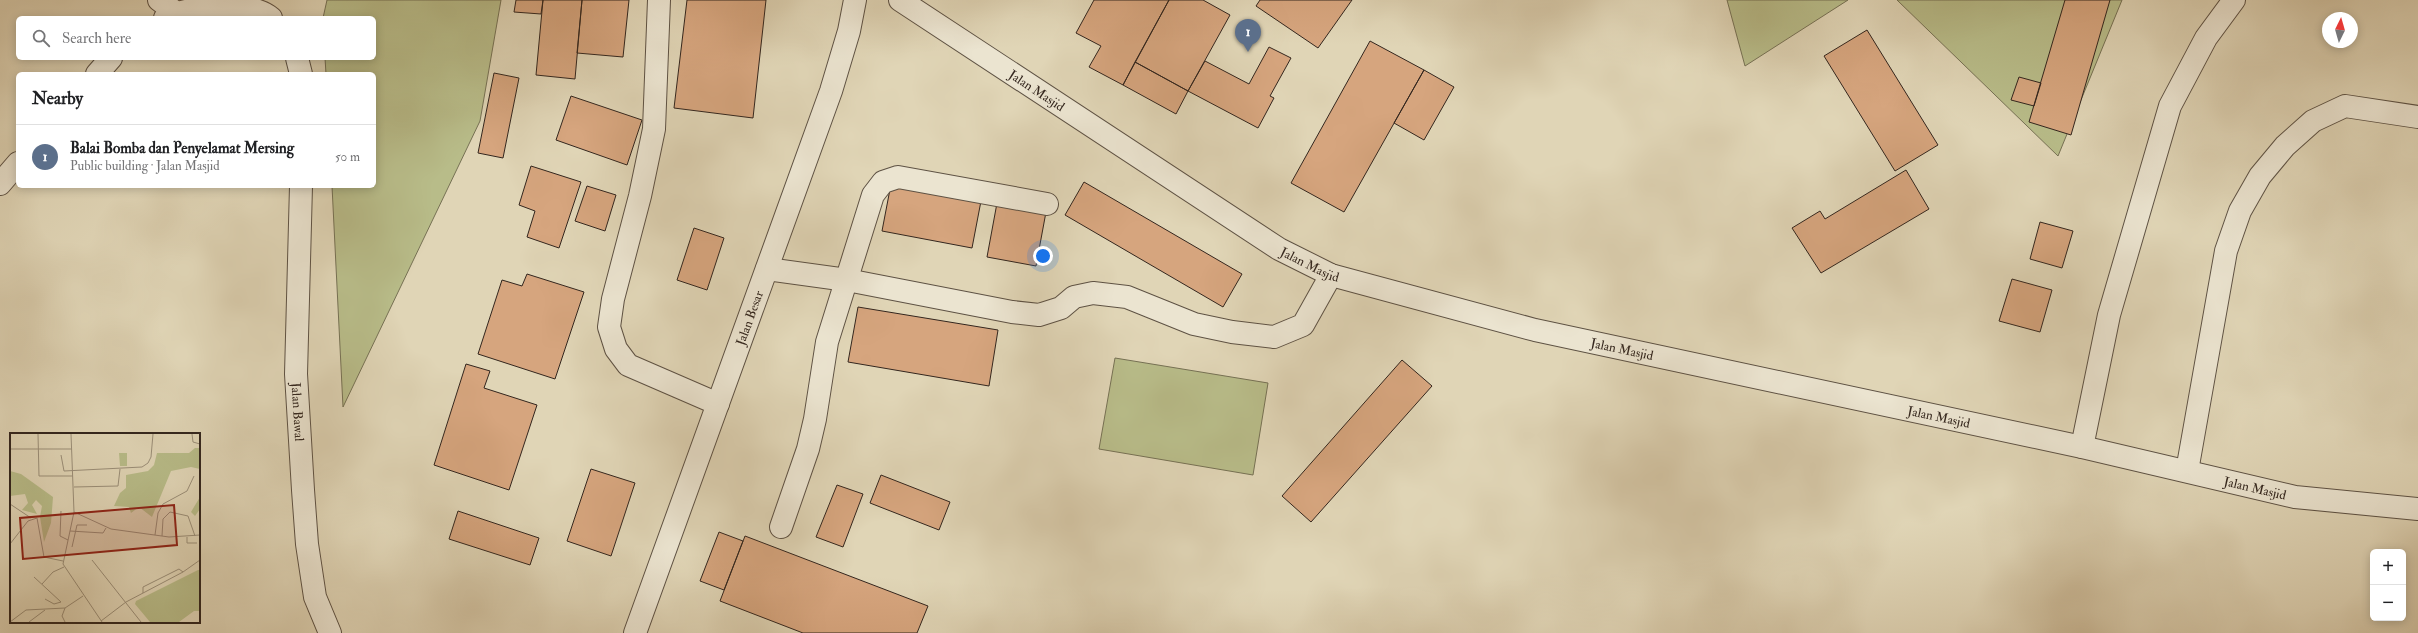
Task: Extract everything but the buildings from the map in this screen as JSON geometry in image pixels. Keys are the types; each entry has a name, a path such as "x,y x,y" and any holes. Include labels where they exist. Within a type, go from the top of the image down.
{"street":[{"path":"659,0 654,129 640,196 613,299 609,327 616,349 628,365 718,404"},
{"name":"Jalan Besar","path":"635,633 831,91 849,31 855,0"},
{"name":"Jalan Masjid","path":"900,0 1280,250 1331,275 1535,330 2082,447 2295,497 2418,509"},
{"path":"2082,447 2109,316 2170,106 2206,38 2234,0"},
{"path":"166,10 206,6 236,6 267,14 269,16"},
{"path":"99,72 109,60"},
{"path":"298,60 300,72"},
{"path":"2187,471 2226,251 2240,212 2260,176 2285,146 2313,121 2345,106 2418,117"},
{"path":"0,184 16,165"},
{"path":"781,527 808,449 815,419 827,342 873,195 882,182 898,177 1046,204"},
{"name":"Jalan Bawal","path":"301,188 296,374 303,490 307,544 315,597 330,633"},
{"path":"767,269 847,280 1012,312 1039,315 1061,308 1074,298 1093,292 1120,296 1194,324 1232,332 1274,337 1303,325 1331,275"}],"green space":[{"path":"327,0 501,0 480,121 343,407 332,188 376,188 376,72 326,72 325,60 376,60 376,16 323,16"},
{"path":"1727,0 1848,0 1745,66"},
{"path":"1897,0 2122,0 2058,156"},
{"path":"1115,358 1268,383 1253,475 1099,449"}],"place":[{"name":"Balai Bomba dan Penyelamat Mersing","path":"1248,52"}]}
